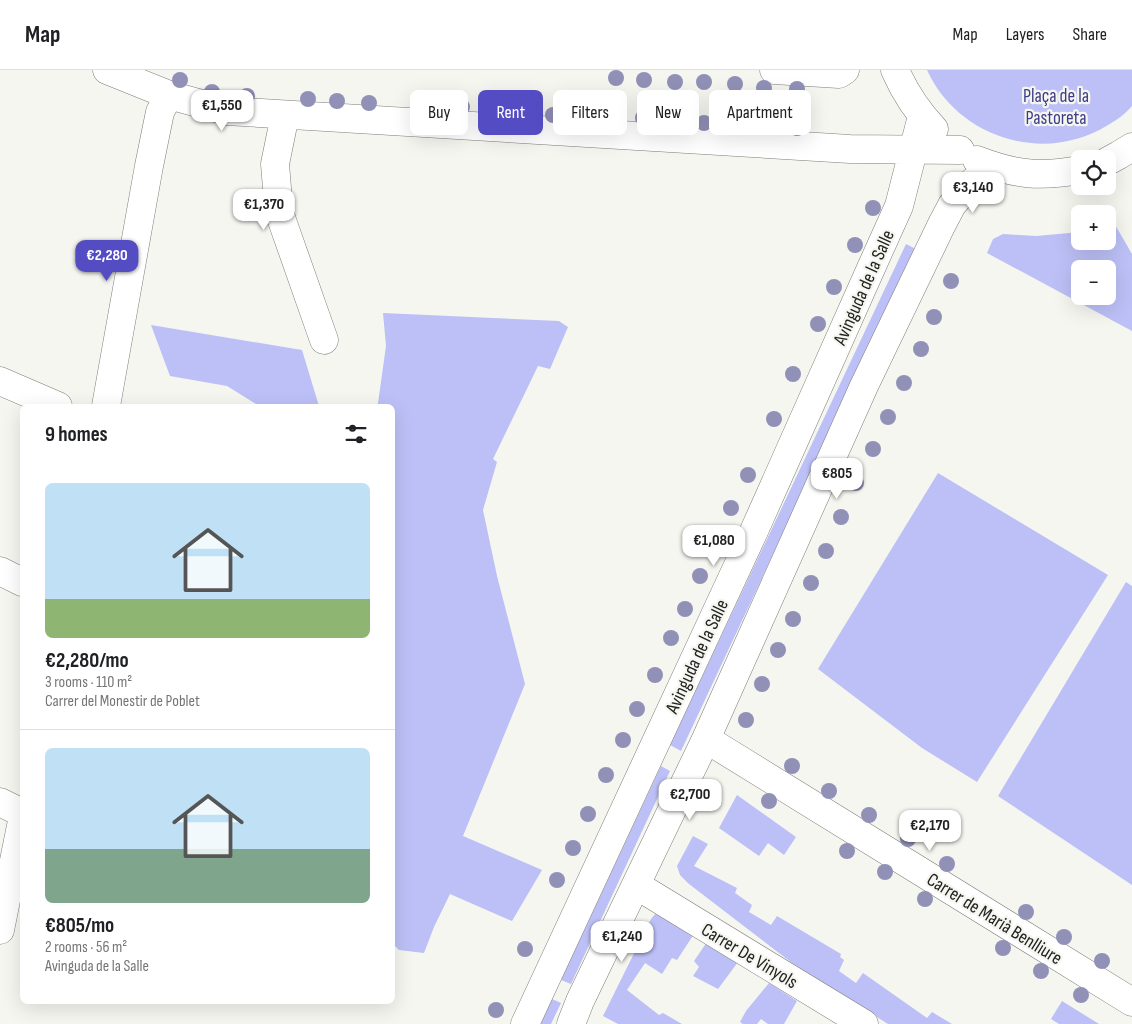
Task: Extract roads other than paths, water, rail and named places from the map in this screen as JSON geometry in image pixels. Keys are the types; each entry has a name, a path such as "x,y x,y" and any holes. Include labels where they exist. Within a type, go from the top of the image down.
{"street":[{"path":"107,70 169,95 227,111 850,149 960,150"},
{"path":"774,70 839,74 845,70"},
{"path":"895,70 911,101 922,116 944,139 960,150 976,159 1015,172 1058,174 1071,172"},
{"path":"106,404 149,166 160,112 169,95"},
{"path":"285,116 275,164 280,212 324,340"},
{"name":"Avinguda de la Salle","path":"524,1024 746,549 891,226 899,206 922,116"},
{"path":"1116,157 1132,147"},
{"path":"571,1024 580,1001 706,739 864,386 941,226 952,205 970,184 994,166"},
{"path":"0,380 54,404"},
{"path":"0,571 20,581"},
{"name":"Carrer de Marià Benlliure","path":"706,739 1132,1002"},
{"path":"0,802 20,812"},
{"path":"0,930 20,831"},
{"name":"Carrer De Vinyols","path":"636,885 864,1024"}],"park label":[{"name":"Plaça de la Pastoreta","path":"1056,106"}]}
